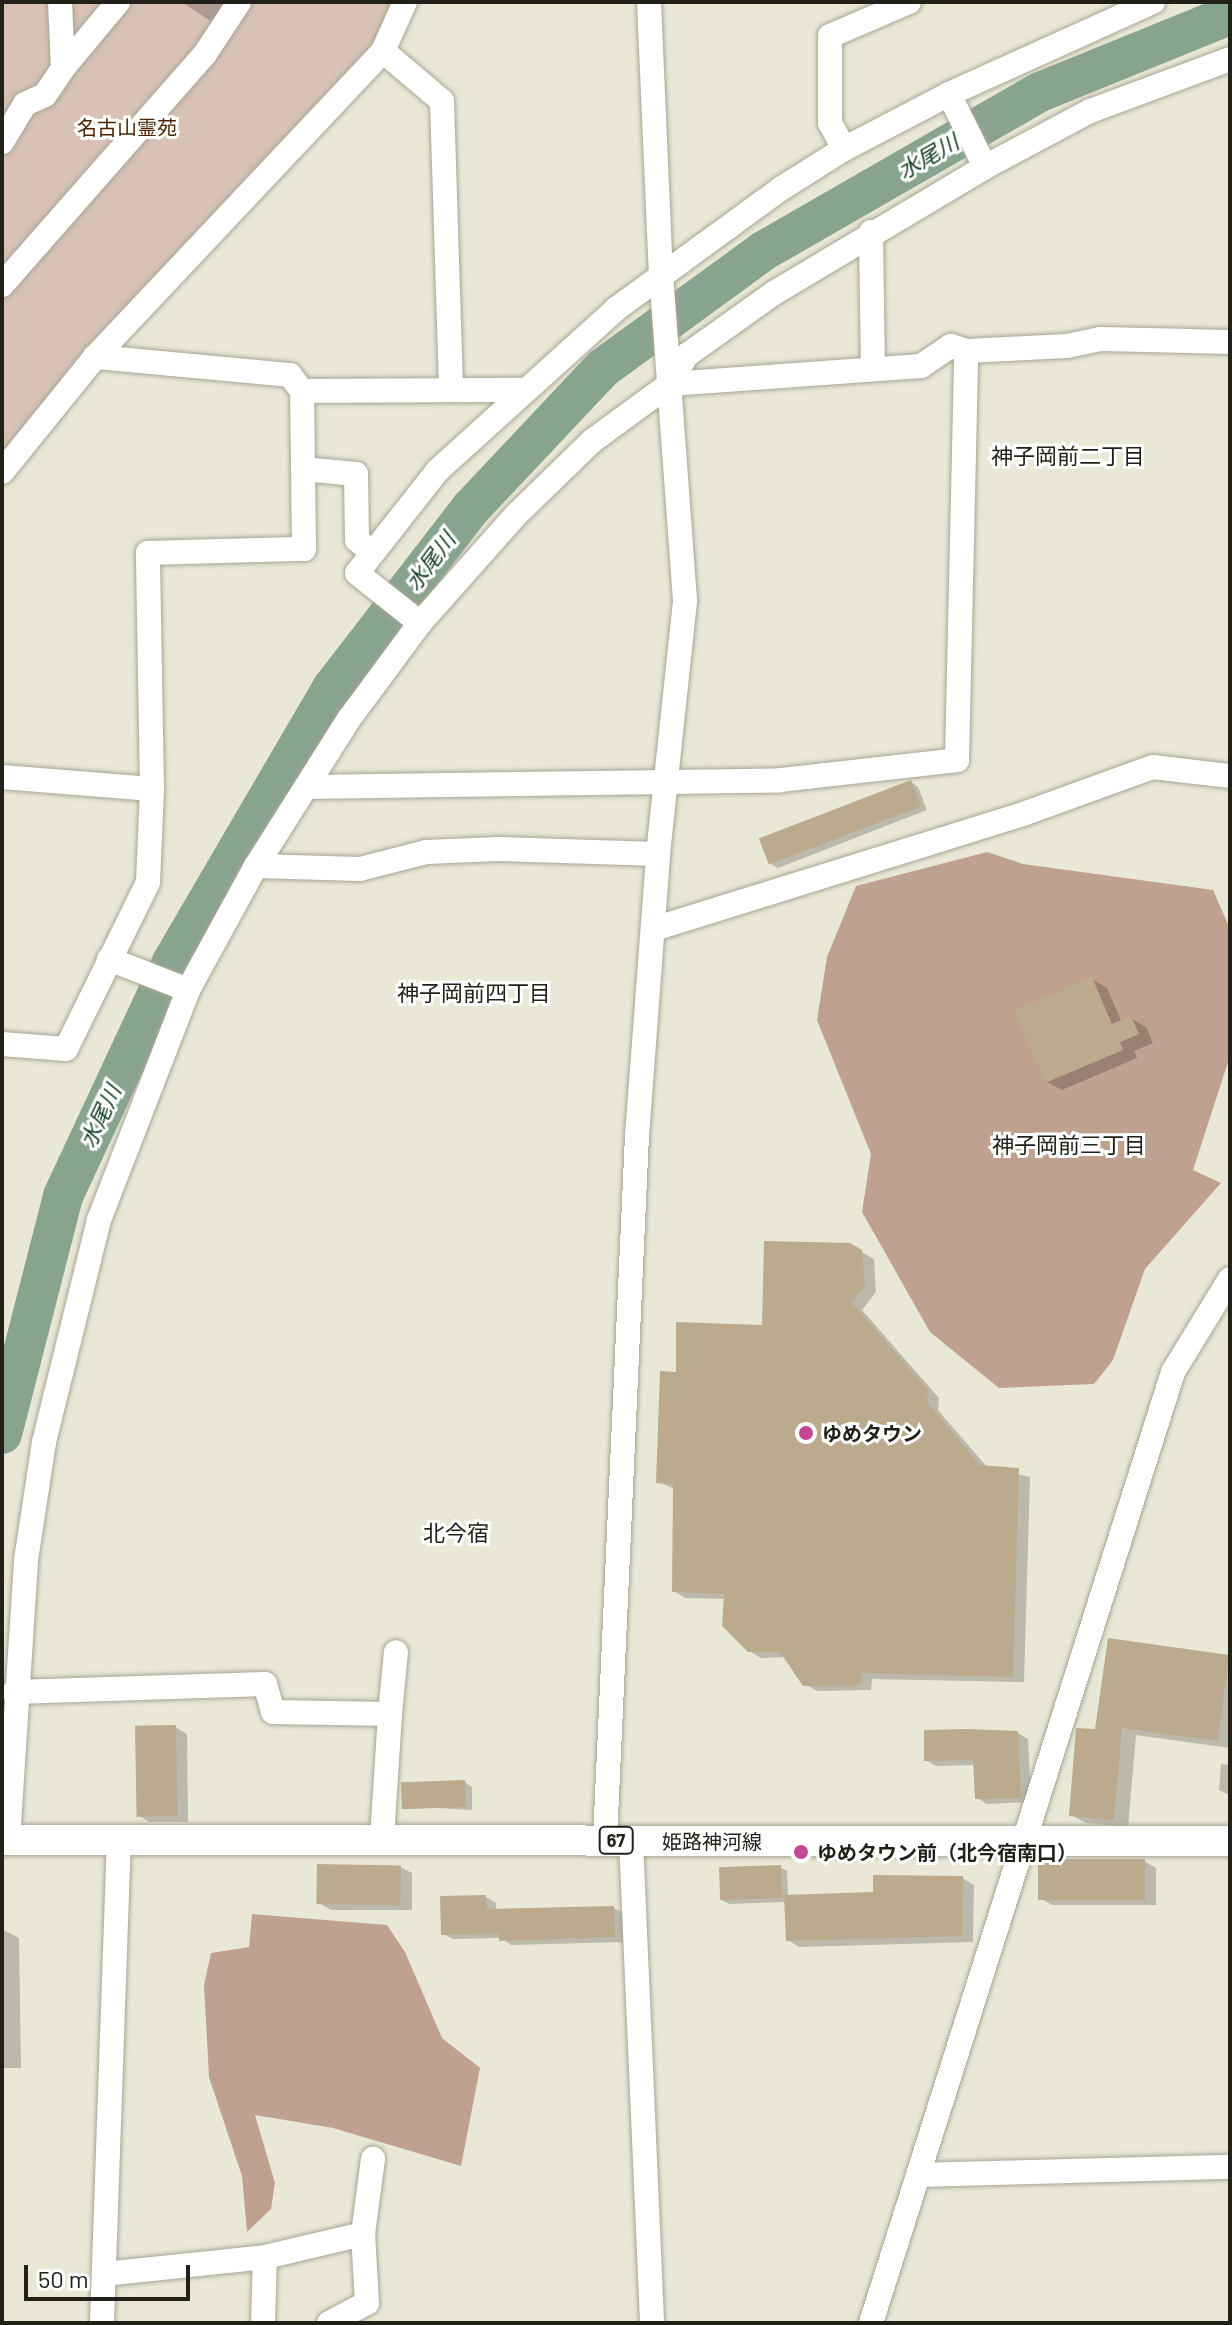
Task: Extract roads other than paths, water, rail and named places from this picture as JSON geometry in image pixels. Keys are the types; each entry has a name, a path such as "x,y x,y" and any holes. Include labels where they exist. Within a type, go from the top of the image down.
{"main road":[{"name":"姫路神河線","path":"5,1840 382,1837 1024,1843 1230,1841"}],"street":[{"path":"60,2 63,68"},
{"path":"2,142 25,104 45,95 63,68 118,2"},
{"path":"2,285 205,54 239,2"},
{"path":"2,472 95,357 383,51 405,2"},
{"path":"649,2 661,277 685,600 658,854 637,1136 618,1840 652,2323"},
{"path":"844,149 830,123 830,36 909,2"},
{"path":"420,623 357,573 438,470 522,390 661,277 844,149 949,94 1153,2"},
{"path":"383,51 442,101 451,390"},
{"path":"5,1840 26,1560 47,1427 99,1220 188,990 256,866 307,787 420,623 516,515 592,441 670,384 687,355 871,232 985,167 1090,111 1230,59"},
{"path":"949,94 985,167"},
{"path":"871,232 873,368"},
{"path":"670,384 921,366 951,346 966,351 1067,346 1100,339 1230,342"},
{"path":"307,787 780,780 957,760 966,351"},
{"path":"2,1044 66,1049 148,882 152,789 148,553 304,549 302,391 290,375 95,357"},
{"path":"302,391 522,390"},
{"path":"303,469 356,474 357,540 372,552"},
{"path":"654,929 1023,814 1153,767 1230,776"},
{"path":"2,777 152,789"},
{"path":"256,866 360,869 426,852 485,850 658,854"},
{"path":"109,959 188,990"},
{"path":"871,2323 1173,1372 1230,1279"},
{"path":"382,1837 396,1652"},
{"path":"14,1692 265,1684 273,1712 390,1714"},
{"path":"102,2323 119,1837"},
{"path":"329,2323 367,2303 363,2234 373,2159"},
{"path":"918,2175 1230,2167"},
{"path":"104,2274 265,2257 363,2234"},
{"path":"263,2323 265,2257"}],"waterway":[{"name":"水尾川","path":"2,1434 63,1196 172,962 333,687 471,508 603,368 765,250 1040,92 1230,15"}],"place":[{"name":"ゆめタウン","path":"806,1433"},
{"name":"ゆめタウン前（北今宿南口）","path":"801,1852"}],"district":[{"name":"神子岡前二丁目","path":"1068,456"},
{"name":"神子岡前四丁目","path":"474,993"},
{"name":"神子岡前三丁目","path":"1069,1145"},
{"name":"北今宿","path":"456,1533"}],"park label":[{"name":"名古山霊苑","path":"127,127"}]}
